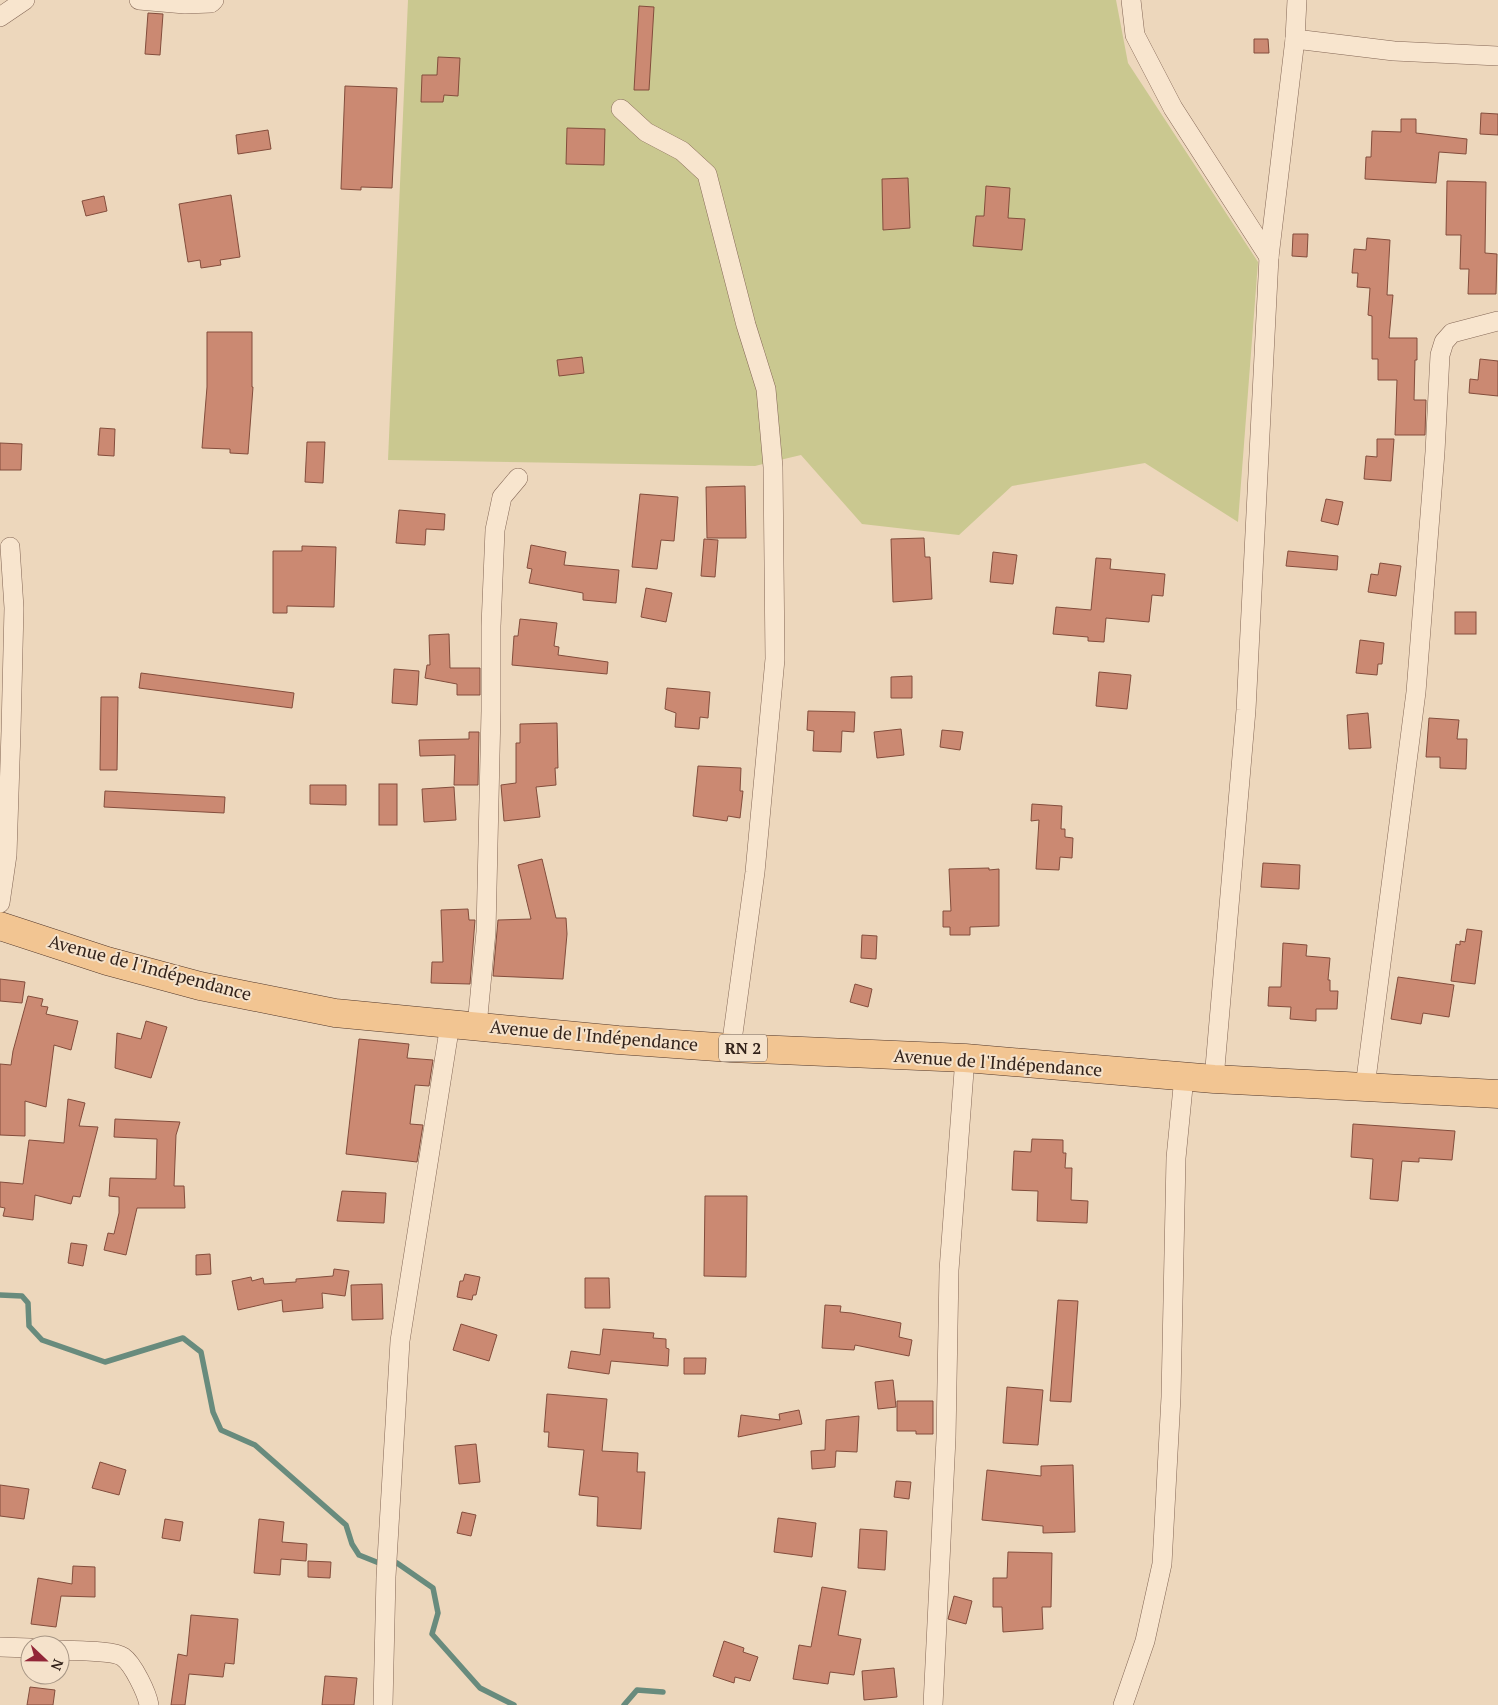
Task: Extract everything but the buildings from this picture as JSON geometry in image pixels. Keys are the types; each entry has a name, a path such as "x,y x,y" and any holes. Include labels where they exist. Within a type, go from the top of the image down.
{"main road":[{"name":"Avenue de l'Indépendance","path":"0,926 107,961 200,986 335,1013 618,1040 731,1048 965,1058 1214,1080 1498,1094"}],"street":[{"path":"0,17 25,0"},
{"path":"139,0 185,4 211,3 214,0"},
{"path":"1131,0 1135,35 1173,108 1269,257"},
{"path":"1214,1080 1246,710 1269,257 1295,39 1297,0"},
{"path":"1295,39 1394,51 1498,56"},
{"path":"621,109 646,132 682,151 707,174 746,325 766,389 773,467 775,659 755,872 731,1048"},
{"path":"1365,1087 1416,692 1435,452 1440,355 1444,342 1452,333 1498,321"},
{"path":"477,1026 486,932 491,626 495,530 502,497 518,478"},
{"path":"0,903 7,855 12,712 14,608 10,548"},
{"path":"383,1705 386,1577 400,1341 450,1024"},
{"path":"933,1705 946,1438 949,1270 965,1058"},
{"path":"1123,1705 1145,1640 1162,1564 1171,1388 1176,1158 1184,1077"},
{"path":"0,1647 20,1648"},
{"path":"70,1651 103,1653 123,1657 139,1677 149,1705"}],"shaded area":[{"path":"408,0 1116,0 1128,63 1258,262 1238,522 1145,463 1012,486 959,535 862,524 801,455 755,466 388,460"}],"waterway":[{"path":"0,1295 22,1296 28,1303 29,1326 42,1340 105,1362 183,1338 201,1352 213,1412 221,1430 255,1445 346,1525 352,1544 359,1555 379,1563"},
{"path":"397,1563 433,1588 438,1613 432,1634 480,1688 514,1705"},
{"path":"624,1705 637,1690 663,1692"}]}
